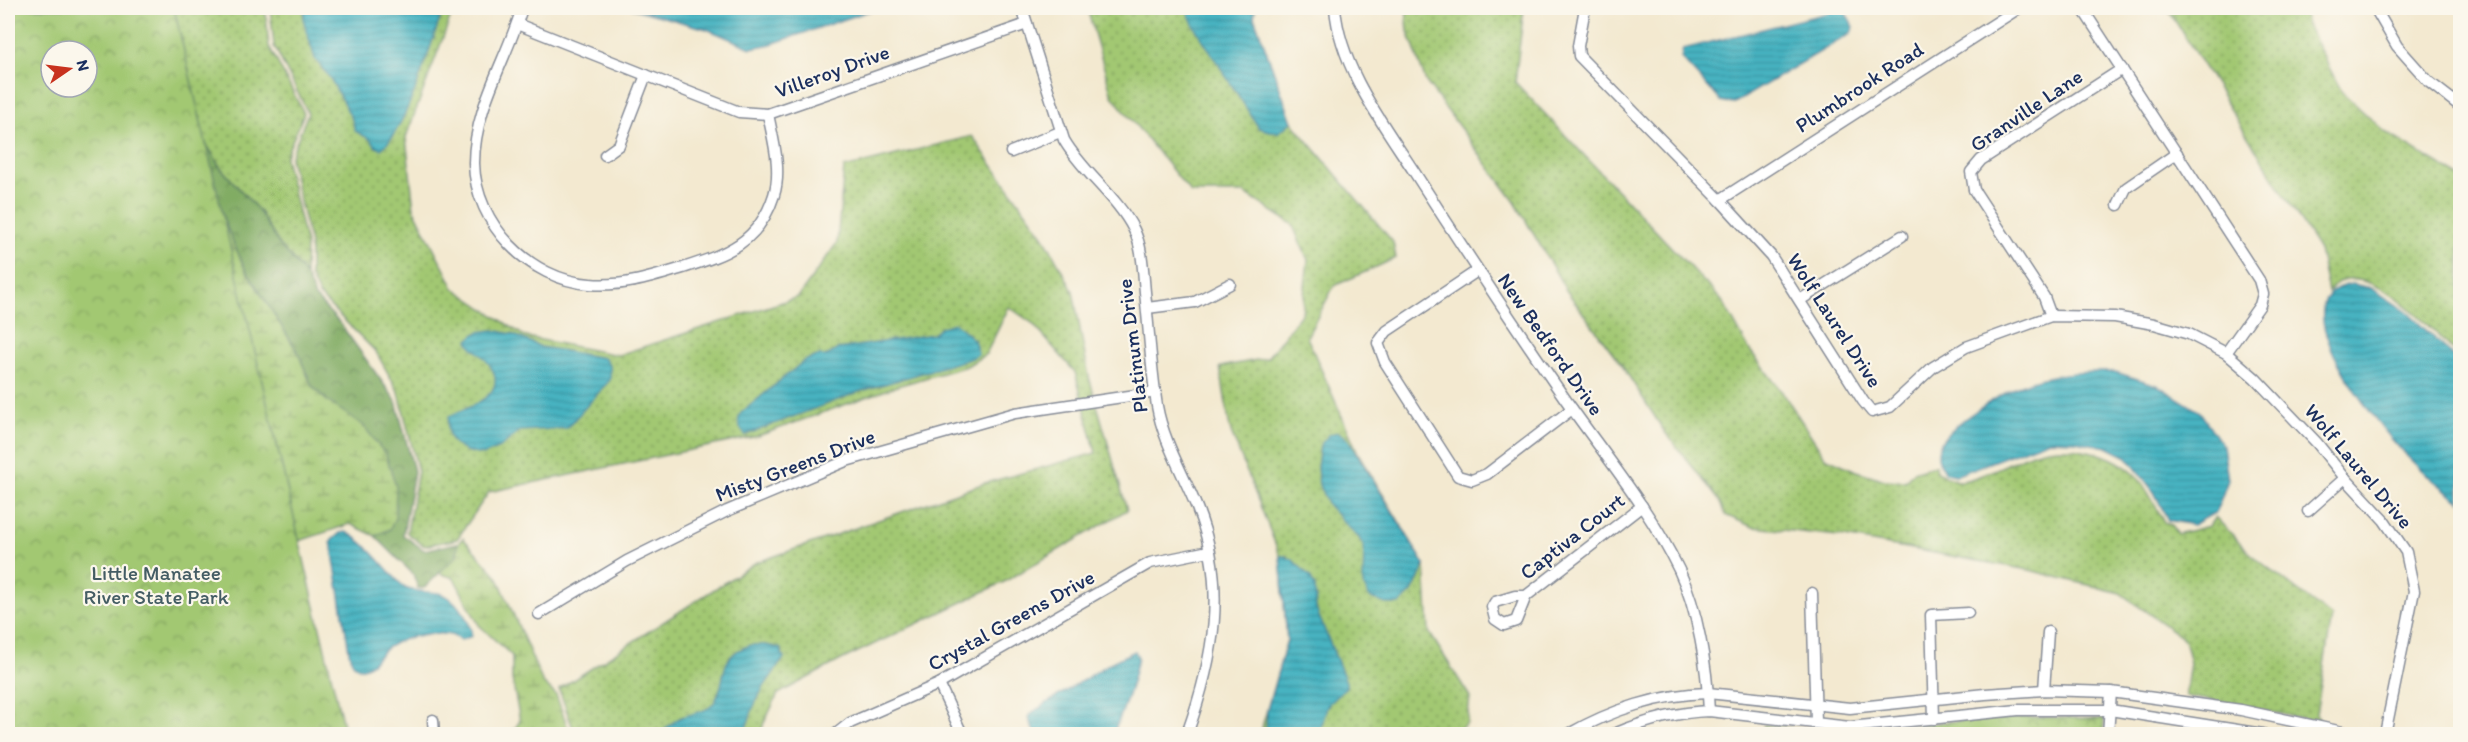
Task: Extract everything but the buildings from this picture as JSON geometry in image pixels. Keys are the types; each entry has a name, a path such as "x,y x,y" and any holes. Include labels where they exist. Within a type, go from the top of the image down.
{"street":[{"path":"522,8 480,115 474,164 482,202 499,232 531,264 559,277 588,284 621,284 646,279 724,254 747,240 763,220 774,194 777,167 768,114"},
{"name":"Platinum Drive","path":"1023,8 1060,132 1073,154 1123,213 1134,231 1140,248 1155,392 1161,423 1198,510 1209,551 1215,593 1212,645 1204,684 1187,735"},
{"name":"New Bedford Drive","path":"1335,8 1347,55 1372,106 1477,271 1642,506 1679,572 1694,609 1709,711"},
{"name":"Wolf Laurel Drive","path":"1585,8 1578,46 1579,56 1720,200 1771,256 1872,412 1890,407 1933,367 1966,346 2051,316 2115,317 2154,324 2189,334 2226,353 2255,378 2317,443 2345,478 2384,520 2406,552 2414,591 2385,735"},
{"name":"Plumbrook Road","path":"1720,200 2019,8"},
{"path":"2082,8 2259,280 2263,294 2260,305 2226,353"},
{"path":"2375,8 2397,46 2430,82 2460,106"},
{"name":"Villeroy Drive","path":"517,24 739,112 768,114 1027,24"},
{"name":"Granville Lane","path":"2051,316 2044,297 1974,190 1971,172 1981,160 2122,69"},
{"path":"605,155 619,145 646,75"},
{"path":"1011,152 1060,132"},
{"path":"2118,205 2126,188 2176,153"},
{"path":"1800,300 1902,236"},
{"path":"1477,271 1388,331 1378,344 1384,362 1458,476 1472,480 1488,474 1572,409"},
{"path":"1147,308 1195,302 1230,284"},
{"name":"Misty Greens Drive","path":"539,614 637,556 727,511 846,461 1016,413 1155,392"},
{"path":"2308,511 2345,478"},
{"name":"Captiva Court","path":"1526,596 1642,506"},
{"name":"Crystal Greens Drive","path":"836,735 850,723 939,684 1150,563 1209,551"},
{"path":"1812,593 1816,722"},
{"path":"1934,719 1931,615 1968,613"},
{"path":"2044,690 2048,632"},
{"path":"939,684 962,735"},
{"path":"1569,735 1653,700 1688,694 1708,693 1850,708 2044,690 2111,692 2241,710 2352,735"},
{"path":"2108,735 2111,692"},
{"path":"1614,735 1639,723 1671,714 1709,711 1850,727 2018,710 2110,710 2263,735"},
{"path":"433,720 434,735"}],"green space":[{"path":"8,8 265,8 269,46 304,113 285,158 306,244 305,274 279,244 259,211 220,167 188,114 99,58 99,39 39,39"},
{"name":"Little Manatee River State Park","path":"8,8 174,8 345,734 8,734"},
{"path":"270,8 454,8 406,137 414,209 454,288 526,337 618,355 798,297 837,243 844,168 972,136 1044,237 1073,291 1089,377 1127,510 1004,582 841,660 778,694 761,734 575,734 559,689 755,563 985,483 1096,453 1075,372 1032,323 1009,307 986,354 967,366 897,386 758,436 489,492 457,539 424,546 407,533 418,471 399,393 376,352 319,295 310,276 310,244 290,158 308,113 274,46"},
{"path":"1087,8 1255,8 1254,17 1292,122 1393,242 1396,258 1334,286 1307,337 1358,453 1425,565 1429,632 1470,697 1467,723 1452,734 1260,734 1287,640 1280,556 1230,429 1220,367 1267,358 1302,313 1308,260 1292,224 1244,193 1191,193 1112,96"},
{"path":"1406,8 1456,8 1473,11 1491,8 1524,8 1515,82 1722,301 1749,349 1785,396 1825,457 1885,480 1905,481 1913,472 1936,465 1936,472 1962,481 1979,477 2035,452 2062,448 2090,451 2117,462 2138,478 2164,522 2171,525 2177,534 2209,526 2215,517 2253,556 2332,617 2316,714 2318,721 2185,696 2190,663 2184,639 2120,593 2029,570 1839,536 1753,527 1725,515 1719,500 1664,431 1621,364 1566,290 1515,202 1426,82 1408,31"},
{"path":"2167,8 2302,8 2307,25 2342,92 2385,132 2460,177 2460,362 2454,351 2431,328 2385,291 2369,283 2353,279 2338,282 2328,292 2319,250"},
{"path":"8,76 39,84 39,96"},
{"path":"99,90 188,114 220,167 259,211 279,244 305,274 315,297 339,322 396,401 414,471 403,535 424,550 458,543 457,556 424,588 418,588 413,574 375,536 390,529 362,425 327,401 312,386 297,351 244,267 220,212 44,99 99,99"},
{"path":"220,212 244,267 297,351 312,386 327,401 363,425 386,455 396,487 395,518 390,529 375,536 350,524 278,548"},
{"path":"463,538 497,576 543,683 556,695 570,734 511,734 520,721 512,679 512,656 479,625 454,578 439,573 457,556 458,543"},
{"path":"2035,717 2104,719 2103,734 1762,734 1764,725 1802,730 1880,732 1943,722"}],"water":[{"path":"304,8 442,8 408,107 390,140 381,149 376,147 370,139 355,131 352,119 330,78 315,59 304,22"},
{"path":"631,8 878,8 771,44 751,48 707,29"},
{"path":"1186,8 1255,8 1254,17 1292,122 1278,133 1259,128 1194,26"},
{"path":"1843,9 1854,27 1850,34 1733,104 1721,101 1681,58 1683,49"},
{"path":"2352,284 2371,288 2406,311 2451,354 2460,370 2460,501 2424,473 2393,440 2375,419 2339,364 2327,336 2323,312 2330,294"},
{"path":"955,323 974,340 978,354 972,358 861,391 745,435 740,427 738,422 741,413 804,361 820,355 825,357 838,349 933,334 941,327"},
{"path":"493,330 512,334 541,347 604,358 610,367 610,380 567,428 520,431 499,448 483,455 467,451 451,439 449,416 478,403 493,390 495,381 493,371 468,340 478,332"},
{"path":"2084,372 2115,372 2157,385 2200,412 2223,446 2228,480 2216,512 2193,525 2168,520 2154,492 2127,457 2107,447 2076,441 2049,440 1957,475 1946,473 1940,464 1939,448 1953,429 1979,409 2009,392 2032,381 2052,376"},
{"path":"1338,432 1348,439 1425,565 1412,592 1400,604 1386,604 1370,598 1363,585 1364,547 1359,538 1328,505 1319,485 1317,468 1320,445 1330,434"},
{"path":"346,532 363,543 405,588 438,593 450,599 465,616 472,636 461,640 454,636 435,634 404,639 388,647 366,667 356,667 350,657 331,541 340,533"},
{"path":"1280,556 1293,560 1310,577 1315,587 1316,609 1346,682 1346,687 1328,704 1319,734 1266,734 1267,710 1287,640"},
{"path":"751,645 780,648 784,658 763,688 744,734 660,734 678,719 703,711 712,705 719,692 727,661 732,655"},
{"path":"1135,651 1138,657 1134,677 1113,734 1035,734 1028,717 1031,713 1112,662"}]}
